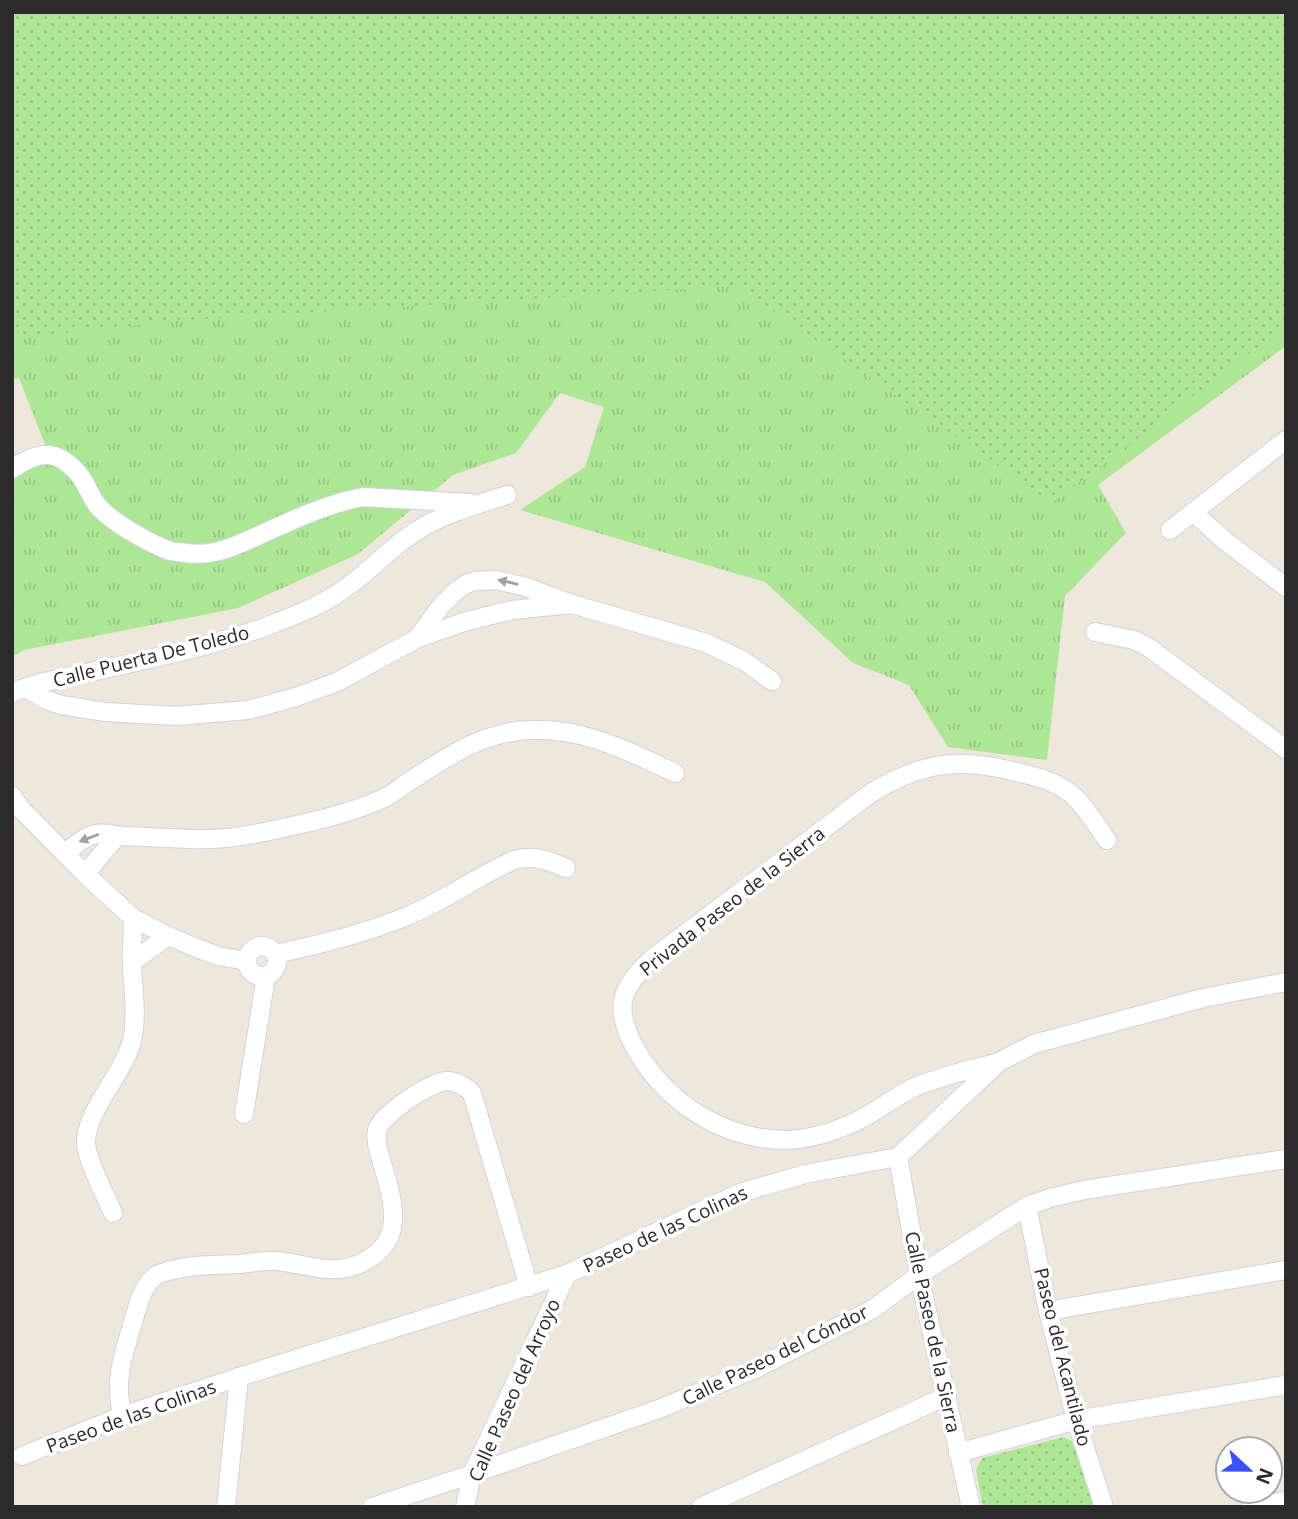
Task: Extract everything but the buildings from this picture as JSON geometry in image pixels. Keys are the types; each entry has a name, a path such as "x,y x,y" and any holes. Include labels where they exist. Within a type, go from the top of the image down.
{"street":[{"path":"1170,530 1286,440"},
{"path":"18,466 35,456 57,457 81,477 98,506 119,524 171,551 200,555 229,549 346,500 363,497 480,504"},
{"name":"Calle Puerta De Toledo","path":"19,690 218,642 270,625 333,597 417,531 445,516 507,495"},
{"path":"1193,512 1225,541 1286,587"},
{"path":"418,638 441,606 456,591 466,584 484,579 507,582 706,643 744,661 772,681"},
{"path":"19,690 61,705 106,712 176,716 248,710 337,682 418,638 489,614 572,604"},
{"path":"1095,632 1134,640 1148,647 1286,749"},
{"path":"58,679 78,707"},
{"path":"65,854 78,842 93,834 223,838 302,824 343,813 383,798 448,757 480,740 504,732 558,731 595,739 675,773"},
{"name":"Privada Paseo de la Sierra","path":"999,1062 914,1088 849,1125 819,1136 786,1140 761,1138 737,1133 716,1124 690,1110 663,1087 641,1058 630,1037 622,1015 623,1004 626,990 638,972 653,958 871,793 891,780 921,769 947,763 976,764 1041,778 1072,795 1107,840"},
{"path":"12,796 65,854 133,918 168,936 218,956 247,961"},
{"path":"85,874 118,835"},
{"path":"276,954 349,936 405,917 514,860 526,857 541,859 566,868"},
{"path":"113,1213 86,1145 88,1128 127,1057 133,1036 133,918"},
{"path":"132,962 168,936"},
{"path":"258,946 269,947 276,954 277,965 271,974 260,976 250,971 247,961 249,952 258,946"},
{"path":"244,1114 266,976"},
{"path":"898,1157 999,1062 1034,1044 1203,998 1286,982"},
{"name":"Calle Paseo del Arroyo","path":"122,1416 118,1387 123,1354 142,1290 154,1276 185,1268 275,1261 319,1270 340,1270 364,1262 380,1250 390,1235 393,1222 392,1203 376,1141 377,1129 383,1119 425,1088 440,1082 457,1083 472,1093 529,1287"},
{"name":"Paseo de las Colinas","path":"22,1456 122,1416 567,1274 740,1193 805,1174 898,1157"},
{"name":"Calle Paseo de la Sierra","path":"898,1157 919,1275 970,1506"},
{"name":"Calle Paseo del Cóndor","path":"372,1507 659,1409 755,1369 873,1309 919,1275 1027,1206 1084,1190 1286,1159"},
{"name":"Paseo del Acantilado","path":"1027,1206 1048,1311 1076,1420 1104,1507"},
{"path":"1048,1311 1286,1270"},
{"name":"Calle Paseo del Arroyo","path":"465,1507 472,1474 567,1274"},
{"path":"226,1507 239,1377"},
{"path":"958,1453 1076,1420 1286,1385"},
{"path":"701,1507 724,1502 947,1396"},
{"path":"1251,1507 1286,1501"}],"green space":[{"path":"12,12 1286,12 1286,346 1098,485 1126,533 1065,596 1047,760 948,747 909,685 853,663 765,582 520,510 585,467 604,407 560,393 516,453 453,475 358,554 238,608 24,650 12,657 12,477 46,447 19,378 12,380"},
{"path":"12,12 1286,12 1286,326 1052,503 737,286 187,320 12,338"},
{"path":"1064,1437 1079,1445 1097,1507 983,1507 976,1470 982,1458"}]}
